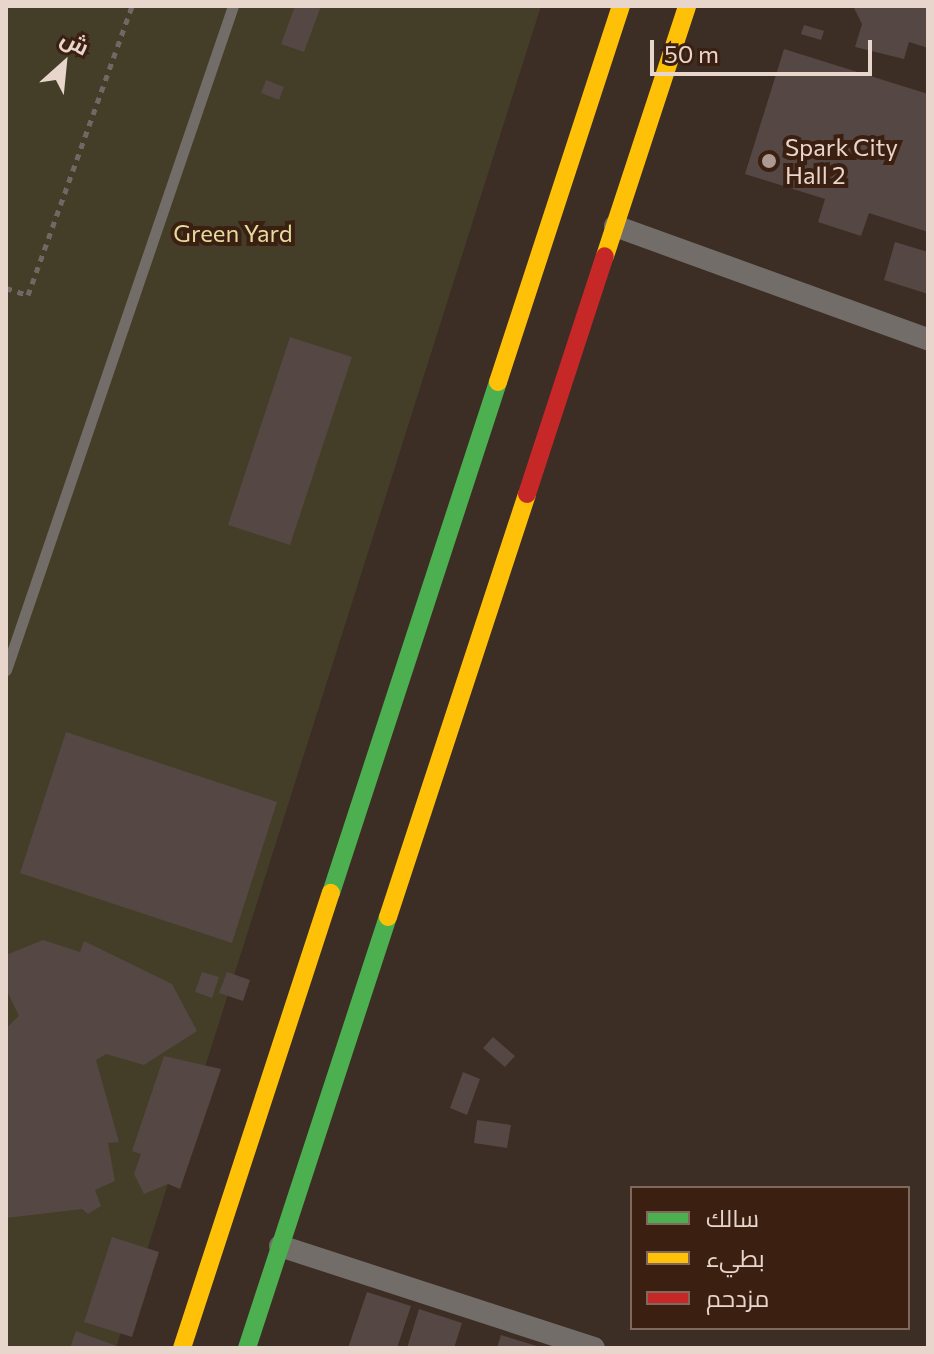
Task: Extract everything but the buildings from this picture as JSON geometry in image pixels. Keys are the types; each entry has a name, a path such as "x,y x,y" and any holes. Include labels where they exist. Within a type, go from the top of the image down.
{"street":[{"path":"182,1348 621,6"},
{"path":"247,1348 687,6"},
{"path":"615,226 928,339"},
{"path":"280,1246 594,1348"}],"lane":[{"path":"6,670 233,6"}],"path":[{"path":"6,288 28,295 132,6"}],"green space":[{"name":"Green Yard","path":"6,6 541,6 116,1348 6,1348"}],"traffic: fast":[{"path":"331,893 498,382"},
{"path":"247,1348 388,917"}],"traffic: slow":[{"path":"498,382 621,6"},
{"path":"605,256 687,6"},
{"path":"388,917 527,494"},
{"path":"182,1348 331,893"}],"traffic: jam":[{"path":"527,494 605,256"}],"place":[{"name":"Spark City Hall 2","path":"769,161"}]}
